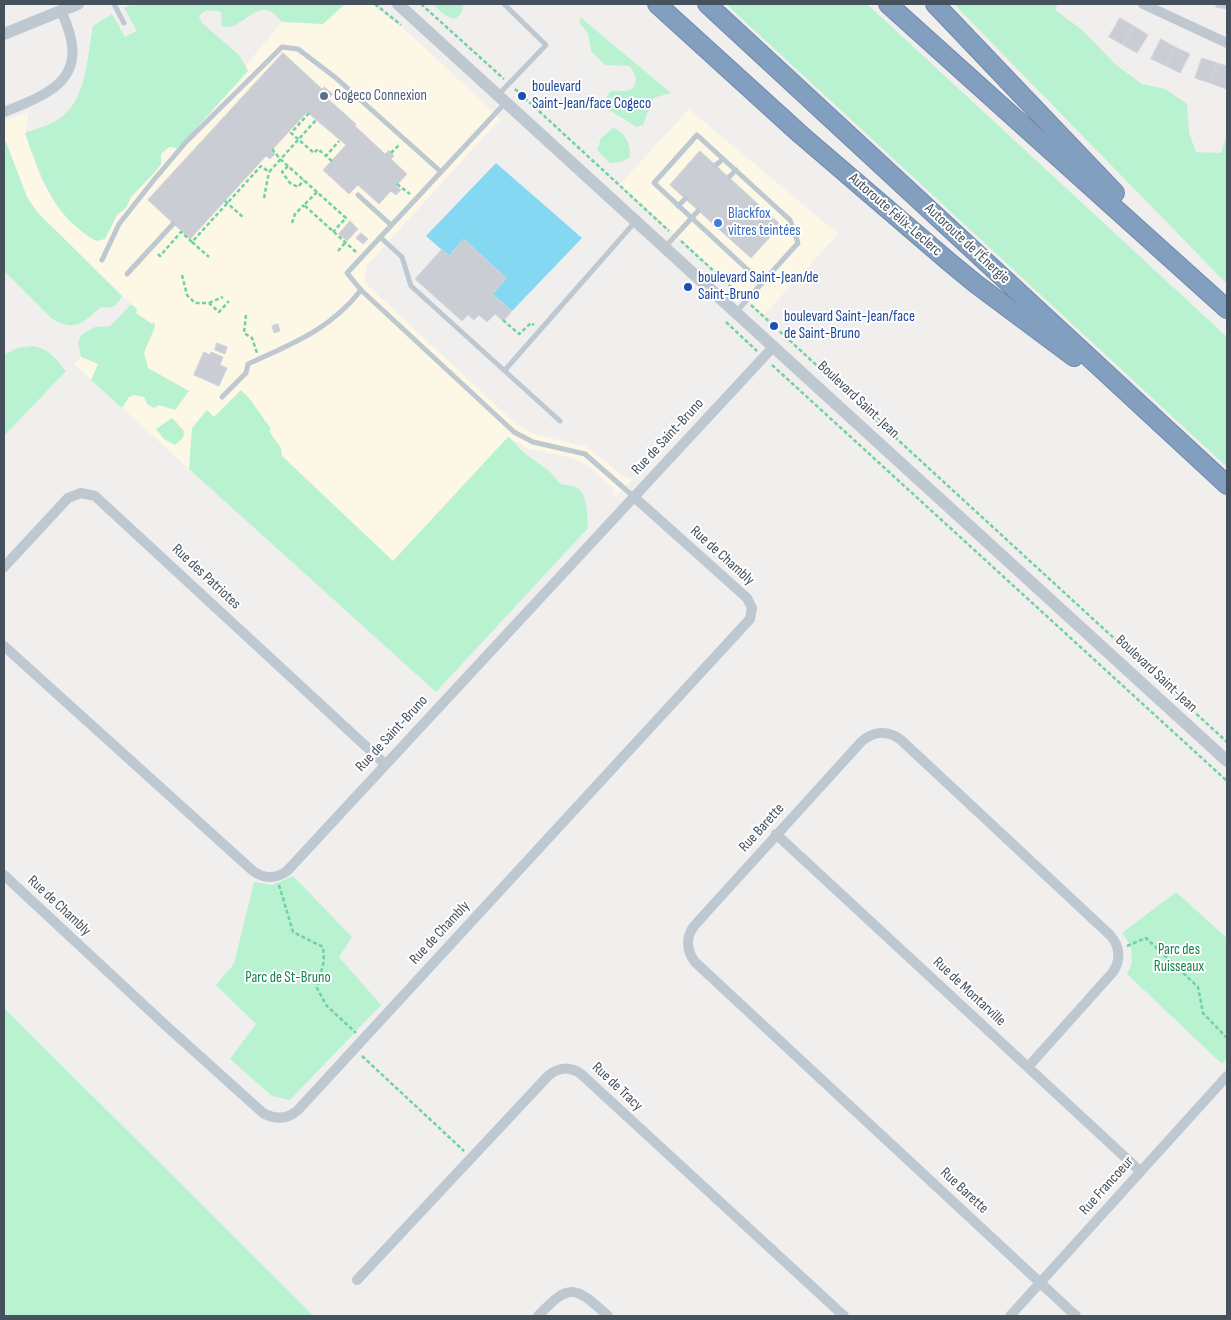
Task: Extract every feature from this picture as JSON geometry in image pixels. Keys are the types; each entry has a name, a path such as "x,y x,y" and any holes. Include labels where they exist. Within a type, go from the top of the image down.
{"highway":[{"name":"Autoroute Félix-Leclerc","path":"657,4 800,134 976,284 1146,410"},
{"name":"Autoroute de l'Énergie","path":"707,4 1227,485"},
{"path":"888,4 1227,309"},
{"path":"935,4 1198,281"}],"street":[{"path":"4,34 78,4"},
{"name":"Boulevard Saint-Jean","path":"398,4 503,97 1227,761"},
{"path":"1143,4 1227,43"},
{"path":"4,112 49,92 68,72 73,56 73,43 61,11"},
{"name":"Rue de Saint-Bruno","path":"272,877 287,870 774,346"},
{"name":"Rue des Patriotes","path":"4,567 68,498 81,493 95,496 385,764"},
{"name":"Rue de Chambly","path":"4,874 156,1017 267,1115 282,1118 296,1112 751,617 752,606 747,598 633,496"},
{"path":"4,646 253,871 262,876 272,877"},
{"name":"Rue Barette","path":"1076,1316 691,956 688,942 693,928 776,834 862,741 876,734 891,735 901,740 1110,935 1118,951"},
{"name":"Rue de Montarville","path":"776,834 1140,1171"},
{"path":"1028,1067 1112,972 1117,964 1118,951"},
{"name":"Rue de Tracy","path":"357,1280 550,1074 563,1068 575,1070 844,1316"},
{"name":"Rue Francoeur","path":"1010,1316 1227,1076"},
{"path":"538,1316 557,1297 570,1292 584,1295 608,1316"}],"lane":[{"path":"114,4 124,23"},
{"path":"504,4 546,45 440,172 346,273 361,290 522,438 585,454 633,496"},
{"path":"102,260 119,224 152,181 186,142 282,46 298,49 336,78 440,172"},
{"path":"737,311 798,243 790,220 697,135 654,184 762,283"},
{"path":"716,166 723,159"},
{"path":"729,178 736,170"},
{"path":"358,195 391,225"},
{"path":"678,206 685,199"},
{"path":"666,246 698,211"},
{"path":"504,370 637,220"},
{"path":"127,274 173,224"},
{"path":"380,236 402,257 411,286 560,421"},
{"path":"222,398 246,373 248,364 314,334 331,321 361,290"}],"path":[{"path":"421,4 503,78"},
{"path":"514,89 670,231"},
{"path":"309,113 291,132 314,153 318,149 332,161"},
{"path":"264,198 269,172 316,120"},
{"path":"326,156 339,141"},
{"path":"391,153 399,144"},
{"path":"272,149 280,159 346,218 333,232"},
{"path":"192,242 226,202 261,166 269,172"},
{"path":"288,166 282,172 290,184 298,187 304,180"},
{"path":"397,184 408,193"},
{"path":"292,223 296,214 316,192"},
{"path":"226,202 244,218"},
{"path":"304,205 355,252"},
{"path":"159,255 181,232 209,257"},
{"path":"681,242 741,296"},
{"path":"338,251 345,243"},
{"path":"182,275 186,295 195,303 209,303 223,297"},
{"path":"209,303 219,312 229,301"},
{"name":"Boulevard Saint-Jean","path":"751,306 1227,742"},
{"path":"246,315 244,334 252,338 259,359"},
{"path":"503,320 519,334 531,323"},
{"name":"Boulevard Saint-Jean","path":"775,368 1227,781"},
{"path":"272,877 278,880 293,932 323,947 324,962 317,988 326,1005 356,1034 355,1039 359,1043 363,1059 471,1158"},
{"path":"1118,951 1146,938 1198,987 1203,1013 1227,1038"}],"shaded area":[{"path":"345,4 372,4 412,36 500,119 367,265 364,282 517,425 534,434 587,447 623,476 630,479 635,477 614,498 613,488 587,465 572,458 529,449 508,437 393,562 254,429 201,480 74,364 131,304 37,212 27,197 4,137 4,121 29,112 25,133 41,179 59,209 74,225 102,216 246,65 282,22 323,24"},
{"path":"689,109 838,234 764,315 620,184"}],"green space":[{"path":"133,4 345,4 323,24 282,22 272,12 264,10 257,11 233,26 228,27 222,26 221,12 208,10 203,12 199,17 202,23 240,56 248,71 182,144 177,148 169,147 161,154 161,164 157,170 131,197 126,208 117,215 105,239 96,241 69,220 50,195 25,133 57,120 67,112 74,102 84,78 93,26 112,14 125,37 137,31 124,8"},
{"path":"433,4 464,4 458,17 450,18"},
{"path":"726,4 867,4 1227,337 1227,467"},
{"path":"954,4 1058,4 1055,10 1081,29 1116,65 1142,84 1165,89 1187,104 1189,133 1196,152 1221,153 1227,134 1227,284"},
{"path":"580,17 671,93 653,98 643,125 637,127 609,110 607,97 610,91 630,90 635,83 636,77 630,66 605,65 591,51 588,33 580,24"},
{"path":"613,128 621,132 627,140 630,154 629,158 621,162 610,163 597,150 601,138"},
{"path":"6,142 27,197 37,212 122,296 114,306 101,307 79,324 67,325 60,323 52,319 4,271 4,143"},
{"path":"131,304 137,309 136,313 152,324 154,322 155,327 144,352 148,368 189,391 175,410 159,405 154,408 147,404 144,397 134,395 129,397 122,408 91,380 98,364 81,357 78,343 81,335 95,327 110,326"},
{"path":"31,346 47,351 66,371 4,436 4,355 17,348"},
{"path":"241,390 271,429 269,431 281,448 282,456 393,561 508,437 525,454 549,471 560,484 574,486 580,490 585,499 588,528 436,692 189,469 192,428 207,410 214,417"},
{"path":"172,418 184,431 183,438 175,445 164,439 156,429"},
{"name":"Parc de St-Bruno","path":"293,876 352,937 339,957 381,1005 290,1100 272,1096 230,1059 256,1024 216,985 234,964 254,882 272,885"},
{"name":"Parc des Ruisseaux","path":"1176,892 1227,938 1227,1058 1222,1064 1127,974 1130,969 1132,953 1122,933"},
{"path":"4,1008 314,1316 4,1316"}],"water":[{"path":"496,163 582,238 512,311 492,294 506,278 464,240 449,256 426,236"}],"building":[{"path":"1217,4 1227,4 1227,9 1216,7"},
{"path":"1120,18 1134,26 1123,45 1109,37"},
{"path":"1134,26 1148,35 1137,53 1123,45"},
{"path":"1161,39 1175,47 1166,66 1151,59"},
{"path":"1175,47 1190,54 1180,73 1166,66"},
{"path":"283,53 322,89 324,87 333,94 328,99 385,154 389,150 394,156 391,159 407,174 396,186 401,190 396,195 391,191 379,204 358,185 349,194 323,170 346,145 307,112 271,151 275,154 270,159 266,156 190,239 148,200"},
{"path":"1202,58 1217,63 1210,83 1195,78"},
{"path":"1217,63 1227,66 1226,89 1210,83"},
{"path":"700,151 781,225 751,258 670,185"},
{"path":"350,221 358,229 347,241 339,234"},
{"path":"361,233 368,239 363,244 356,238"},
{"path":"464,239 506,278 492,294 512,311 503,321 495,314 487,322 479,315 474,320 468,315 462,321 415,279 442,249 449,256"},
{"path":"278,324 280,331 274,333 272,326"},
{"path":"217,343 227,347 225,354 215,350"},
{"path":"204,352 210,355 211,352 223,357 220,365 227,368 219,386 194,375"}],"place":[{"name":"Cogeco Connexion","path":"324,96"},
{"name":"boulevard Saint-Jean/face Cogeco","path":"522,96"},
{"name":"Blackfox vitres teintées","path":"718,223"},
{"name":"boulevard Saint-Jean/de Saint-Bruno","path":"688,287"},
{"name":"boulevard Saint-Jean/face de Saint-Bruno","path":"774,326"}]}
